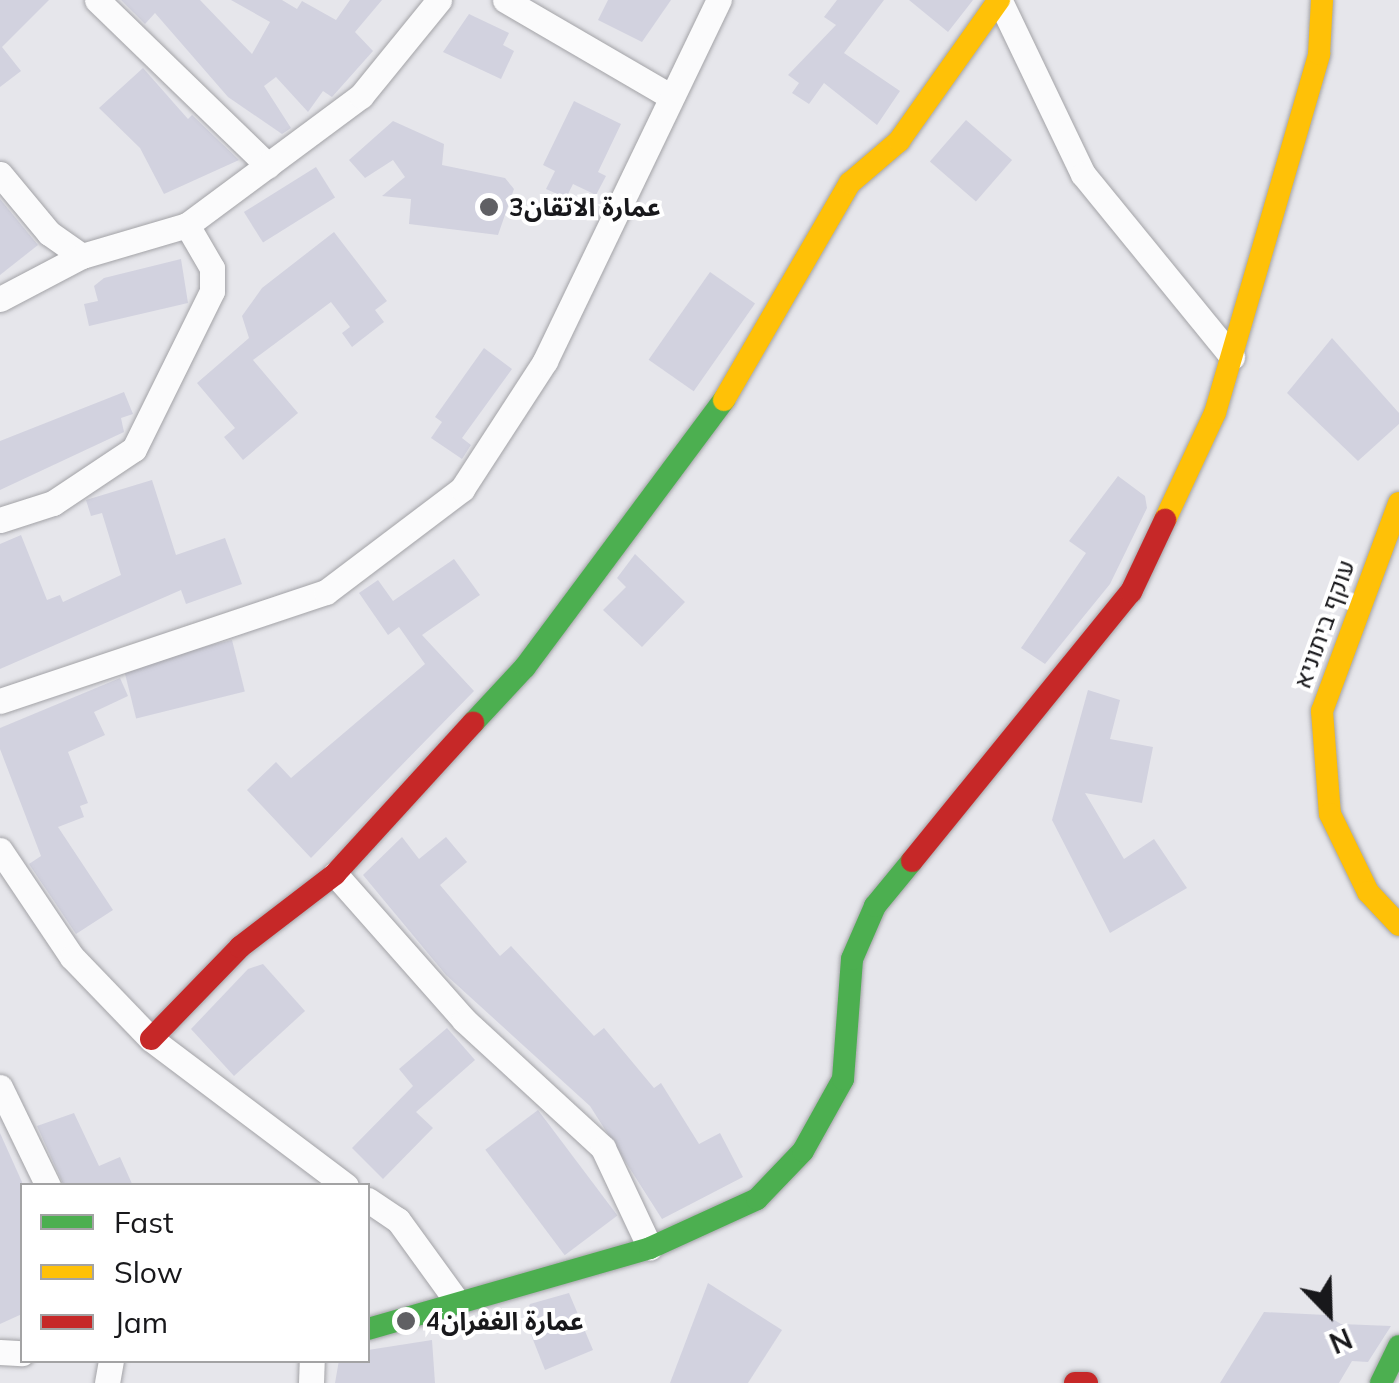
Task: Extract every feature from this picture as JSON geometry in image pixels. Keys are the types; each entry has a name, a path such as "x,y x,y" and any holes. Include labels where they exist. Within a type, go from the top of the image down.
{"street":[{"path":"96,0 268,166"},
{"path":"0,299 82,256 187,225 360,96 438,0"},
{"path":"505,0 535,7 668,95"},
{"path":"0,701 326,592 462,488 545,361 668,95 718,0"},
{"path":"370,1328 456,1300 650,1248 757,1199 827,1114 843,1079 852,960 875,906 1131,592 1215,413 1319,54 1322,0"},
{"path":"152,1039 240,947 335,874 525,667 656,500 747,368 850,183 899,142 1000,1 1083,174 1232,358"},
{"path":"0,174 48,233 82,256"},
{"path":"0,520 53,503 134,449 212,291 212,268 187,225"},
{"name":"עוקף ביתוניא","path":"1399,503 1335,663 1322,746 1330,814 1346,856 1399,925"},
{"path":"0,850 72,958 152,1039 342,1183"},
{"path":"335,874 464,1020 603,1148 650,1248"},
{"path":"0,1087 47,1183"},
{"path":"370,1201 398,1220 456,1300"},
{"path":"1381,1383 1399,1346"},
{"path":"1075,1383 1087,1383"}],"building":[{"path":"0,0 49,0 2,47 21,71 0,87"},
{"path":"121,0 200,0 252,54 270,22 231,0 282,0 297,9 302,1 336,20 350,0 382,0 355,32 373,51 332,97 323,91 308,112 276,77 264,86 291,128 282,134 228,97 155,13 145,24"},
{"path":"608,0 671,0 642,42 598,20"},
{"path":"837,0 884,0 844,53 900,91 877,125 824,83 809,104 792,93 799,83 788,75 836,25 824,17"},
{"path":"909,0 973,0 948,32"},
{"path":"469,14 509,33 503,45 514,51 501,79 443,52"},
{"path":"143,68 188,119 192,115 239,160 164,194 140,148 99,108"},
{"path":"574,101 621,124 598,172 606,176 596,195 573,184 566,198 546,189 555,171 543,165"},
{"path":"966,120 1012,160 976,202 930,162"},
{"path":"393,121 444,144 442,165 505,178 514,189 498,235 409,224 411,199 382,196 405,177 393,160 365,178 349,160"},
{"path":"316,167 335,198 263,243 244,212"},
{"path":"0,199 38,245 0,275"},
{"path":"334,232 387,301 375,310 384,322 352,347 342,333 350,327 331,302 253,360 298,413 243,460 224,437 235,428 197,383 249,338 242,316 262,288"},
{"path":"181,259 188,303 89,326 84,304 98,301 94,286 104,278"},
{"path":"710,272 755,304 694,391 649,360"},
{"path":"1332,338 1399,413 1399,424 1358,461 1287,393"},
{"path":"484,348 512,369 462,438 471,445 462,459 431,438 442,422 435,417"},
{"path":"124,392 133,414 121,418 124,432 0,490 0,441"},
{"path":"1118,476 1145,496 1147,508 1110,584 1045,664 1021,648 1086,553 1069,541"},
{"path":"152,480 176,555 225,538 242,584 186,604 181,590 0,669 0,544 21,535 47,600 60,595 63,602 121,575 102,513 91,516 86,500"},
{"path":"635,554 685,602 642,647 603,610 626,587 617,578"},
{"path":"454,559 480,595 422,635 474,691 311,858 247,790 276,762 291,778 425,664 399,627 388,635 359,593 378,580 393,601"},
{"path":"232,640 245,691 136,719 123,667"},
{"path":"120,678 128,696 94,712 105,735 68,752 88,803 80,806 84,817 58,827 113,910 76,934 29,864 41,856 0,749 0,728"},
{"path":"1088,690 1120,700 1110,739 1153,747 1142,803 1085,793 1124,859 1154,839 1187,888 1110,933 1052,820"},
{"path":"402,837 419,859 446,837 467,862 440,885 500,956 511,946 594,1036 604,1028 654,1088 661,1083 699,1144 720,1133 743,1177 662,1219 590,1106 446,975 363,875"},
{"path":"263,964 305,1011 234,1076 191,1029 248,969"},
{"path":"447,1028 475,1060 416,1112 433,1128 383,1179 352,1148 413,1086 399,1069"},
{"path":"538,1110 617,1215 565,1255 485,1150"},
{"path":"74,1113 99,1166 120,1157 132,1183 63,1183 37,1126"},
{"path":"0,1133 22,1183 20,1315 0,1324"},
{"path":"708,1283 782,1330 748,1383 670,1383"},
{"path":"569,1293 593,1350 545,1370 524,1317 530,1304"},
{"path":"1264,1312 1326,1315 1341,1324 1391,1326 1368,1362 1352,1361 1339,1383 1220,1383"},
{"path":"432,1340 435,1383 335,1383 338,1363 370,1363 370,1350"}],"traffic: fast":[{"path":"473,723 525,667 724,400"},
{"path":"370,1328 650,1248 757,1199 803,1151 843,1079 852,959 875,906 912,861"},
{"path":"1381,1383 1399,1346"}],"traffic: slow":[{"path":"724,400 850,183 899,141 999,0"},
{"path":"1165,520 1215,413 1319,54 1322,0"},
{"path":"1399,503 1322,711 1330,814 1368,892 1399,925"}],"traffic: jam":[{"path":"912,861 1131,592 1165,520"},
{"path":"151,1039 240,947 335,874 473,723"},
{"path":"1075,1383 1087,1383"}],"place":[{"name":"عمارة الاتقان3","path":"489,207"},
{"name":"عمارة الغفران4","path":"406,1321"}]}
